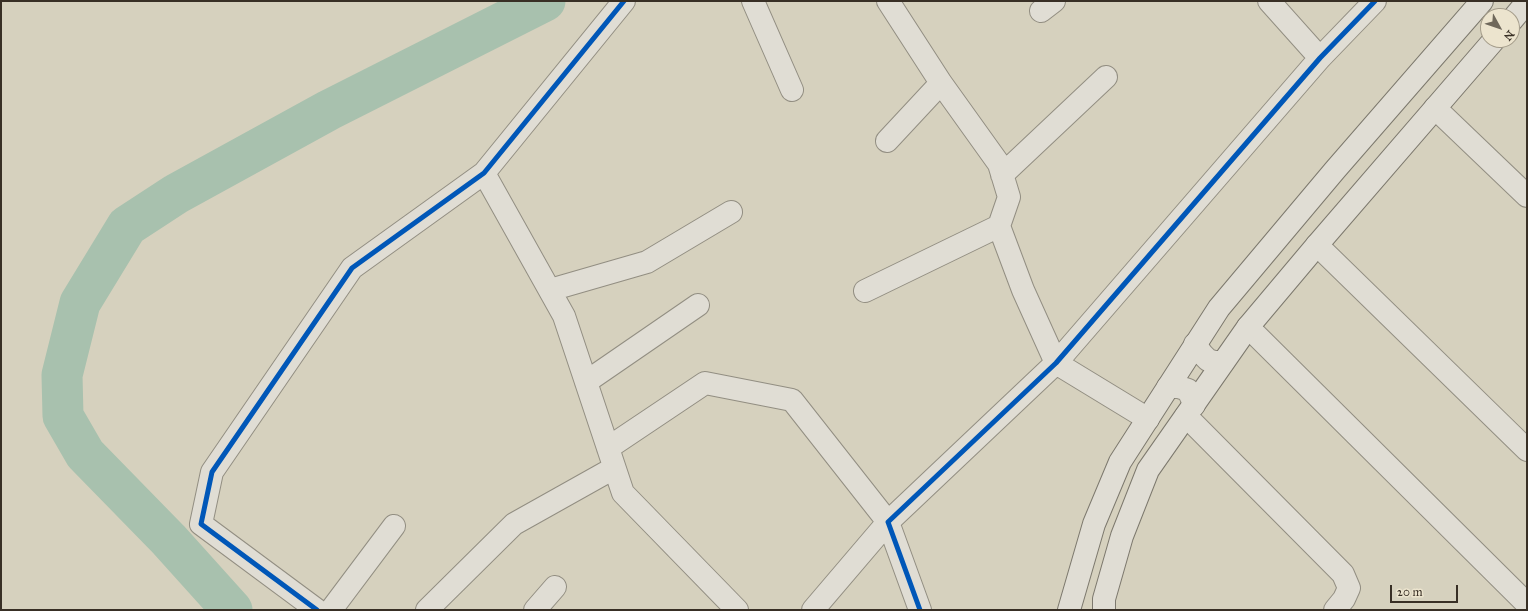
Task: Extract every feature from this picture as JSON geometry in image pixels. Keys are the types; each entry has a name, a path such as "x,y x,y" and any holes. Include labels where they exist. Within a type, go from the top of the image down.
{"street":[{"path":"317,610 201,524 212,472 352,268 484,173 624,1"},
{"path":"753,1 792,90"},
{"path":"888,1 941,83 999,164 1009,197 999,226 1023,290 1056,363 1148,419"},
{"path":"1269,1 1320,58"},
{"path":"813,610 888,522 1056,363 1320,58 1375,1"},
{"path":"1069,610 1094,524 1120,462 1219,308 1335,170 1482,1"},
{"path":"1108,606 1122,536 1148,470 1248,327 1487,48"},
{"path":"1002,175 1106,77"},
{"path":"887,141 941,83"},
{"path":"1435,108 1527,196"},
{"path":"484,173 564,316 622,493 737,610"},
{"path":"550,290 647,262 732,212"},
{"path":"865,291 999,226"},
{"path":"1317,245 1527,450"},
{"path":"586,382 698,305"},
{"path":"1248,327 1527,604"},
{"path":"1196,344 1208,360 1223,362"},
{"path":"427,610 514,524 611,458 705,383 792,400 888,522 920,610"},
{"path":"1168,387 1179,387 1188,390 1192,398 1190,410"},
{"path":"1190,410 1343,574 1349,588 1344,600 1335,610"},
{"path":"331,610 394,526"},
{"path":"535,610 555,586"}],"waterway":[{"path":"232,610 169,540 85,454 63,416 62,375 80,303 127,226 176,194 329,110 545,1"}],"cycle path":[{"path":"317,610 201,524 212,472 352,268 484,173 624,1"},
{"path":"920,610 888,522 1056,363 1320,58 1375,1"}]}
